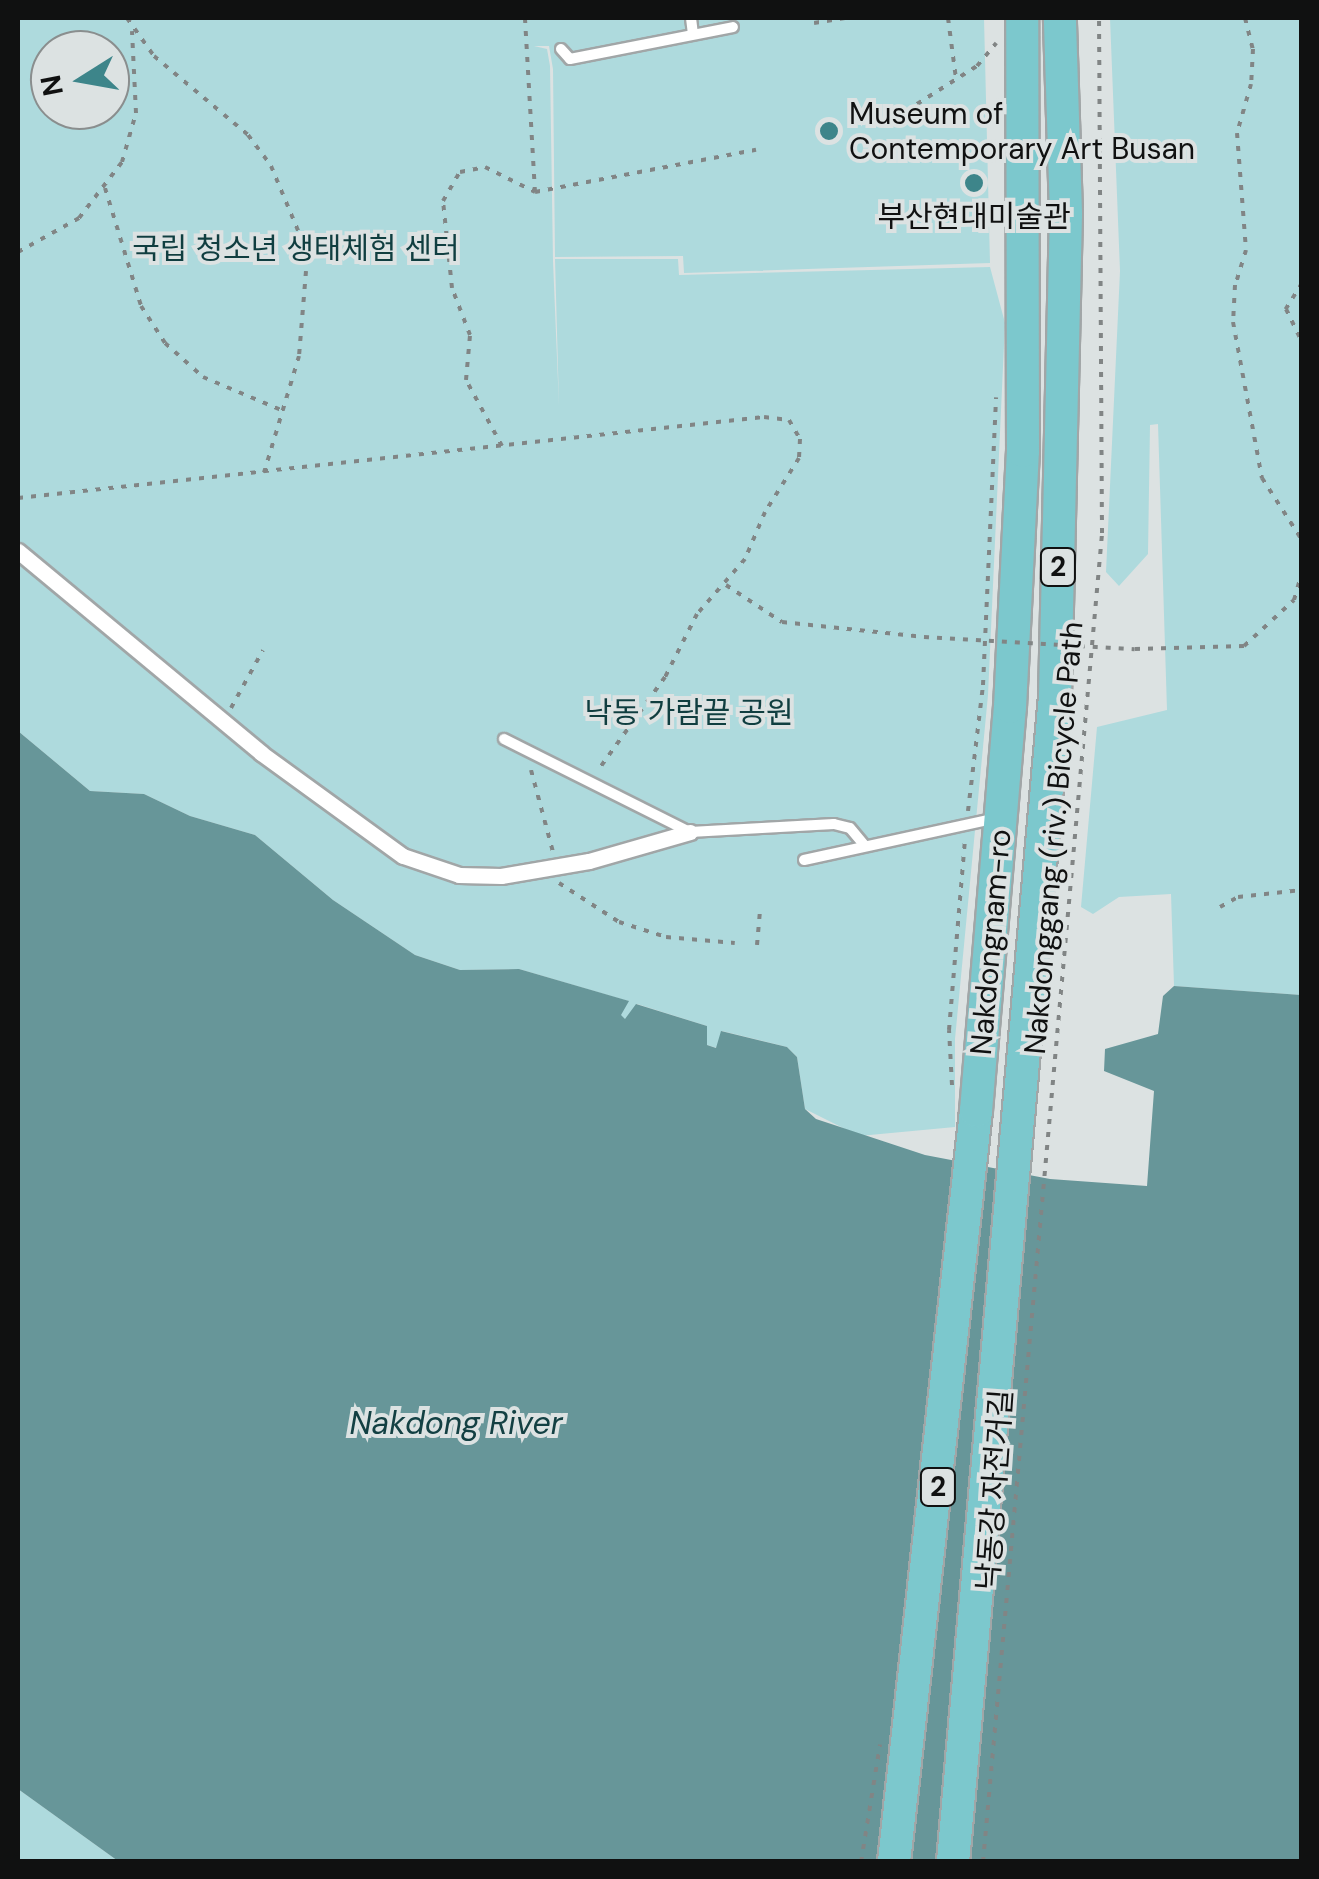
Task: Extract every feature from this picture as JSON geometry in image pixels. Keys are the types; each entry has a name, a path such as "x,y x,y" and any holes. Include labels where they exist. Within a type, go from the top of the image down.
{"main road":[{"name":"Nakdongnam-ro","path":"953,1862 1036,1118 1056,698 1066,214 1060,18"},
{"name":"Nakdongnam-ro","path":"894,1862 964,1104 1002,816 1023,451 1008,24"}],"street":[{"path":"18,551 226,718 261,753 402,856 459,875 550,870 690,832"}],"lane":[{"path":"691,18 693,34"},
{"path":"562,49 570,59 733,26"},
{"path":"504,738 590,786 690,832 834,824 850,828 866,846"},
{"path":"804,860 1002,816"}],"path":[{"path":"18,252 78,218 122,162 136,113 132,32 127,18"},
{"path":"525,18 535,192"},
{"path":"814,23 847,18"},
{"path":"948,18 956,80"},
{"name":"Nakdonggang (riv.) Bicycle Path","path":"1036,1118 1102,533 1099,18"},
{"path":"1245,18 1253,50 1251,84 1237,133 1246,250 1235,285 1234,322 1262,478 1302,540"},
{"path":"906,112 956,80 996,43 1008,24"},
{"path":"132,32 248,135 290,208 306,271 286,412 264,473"},
{"path":"996,43 996,60"},
{"path":"502,446 466,380 470,335 452,288 443,201 460,172 485,168 535,192 756,150"},
{"path":"105,188 142,306 164,342 203,378 286,412"},
{"path":"1302,284 1286,309 1302,342"},
{"path":"968,812 984,685 996,394"},
{"path":"18,498 764,417 788,420 800,439 799,458 765,512 746,559 697,614 666,677 590,786"},
{"path":"725,583 782,622 924,637 1135,650 1244,646 1294,600 1302,572"},
{"path":"226,718 262,650"},
{"path":"531,770 550,870 619,922 666,936 736,943"},
{"path":"964,1104 949,1030 966,832"},
{"path":"1220,907 1238,897 1302,890"},
{"path":"758,945 760,912"},
{"name":"낙동강 자전거길","path":"983,1862 1036,1118"}],"green space":[{"path":"18,18 984,18 990,263 684,273 683,256 555,257 553,69 549,46 534,46 547,49 550,66 553,261 559,406 555,259 678,259 679,275 990,267 1005,323 988,695 955,1039 955,1127 859,1136 805,1109 797,1057 787,1047 722,1031 717,1048 707,1045 707,1026 637,1004 626,1020 620,1016 628,1001 519,969 460,970 415,955 333,900 255,835 190,816 144,794 90,791 18,731"},
{"path":"1110,18 1301,18 1301,995 1174,986 1171,894 1119,897 1093,914 1081,907 1097,727 1167,710 1158,424 1150,425 1148,554 1119,586 1106,572 1120,271"},
{"path":"18,1789 118,1861 18,1861"}],"water":[{"name":"Nakdong River","path":"18,731 90,791 144,794 190,816 255,835 333,900 415,955 460,970 519,969 629,1001 621,1015 625,1019 636,1004 707,1026 707,1045 716,1048 721,1031 787,1047 797,1057 805,1109 816,1119 925,1155 1050,1179 1147,1186 1154,1091 1104,1071 1105,1049 1158,1034 1163,996 1174,986 1301,995 1301,1861 118,1861 18,1789"}],"place":[{"name":"Museum of Contemporary Art Busan","path":"829,131"},
{"name":"부산현대미술관","path":"974,183"}],"park label":[{"name":"국립 청소년 생태체험 센터","path":"296,249"},
{"name":"낙동 가람끝 공원","path":"689,713"}]}
